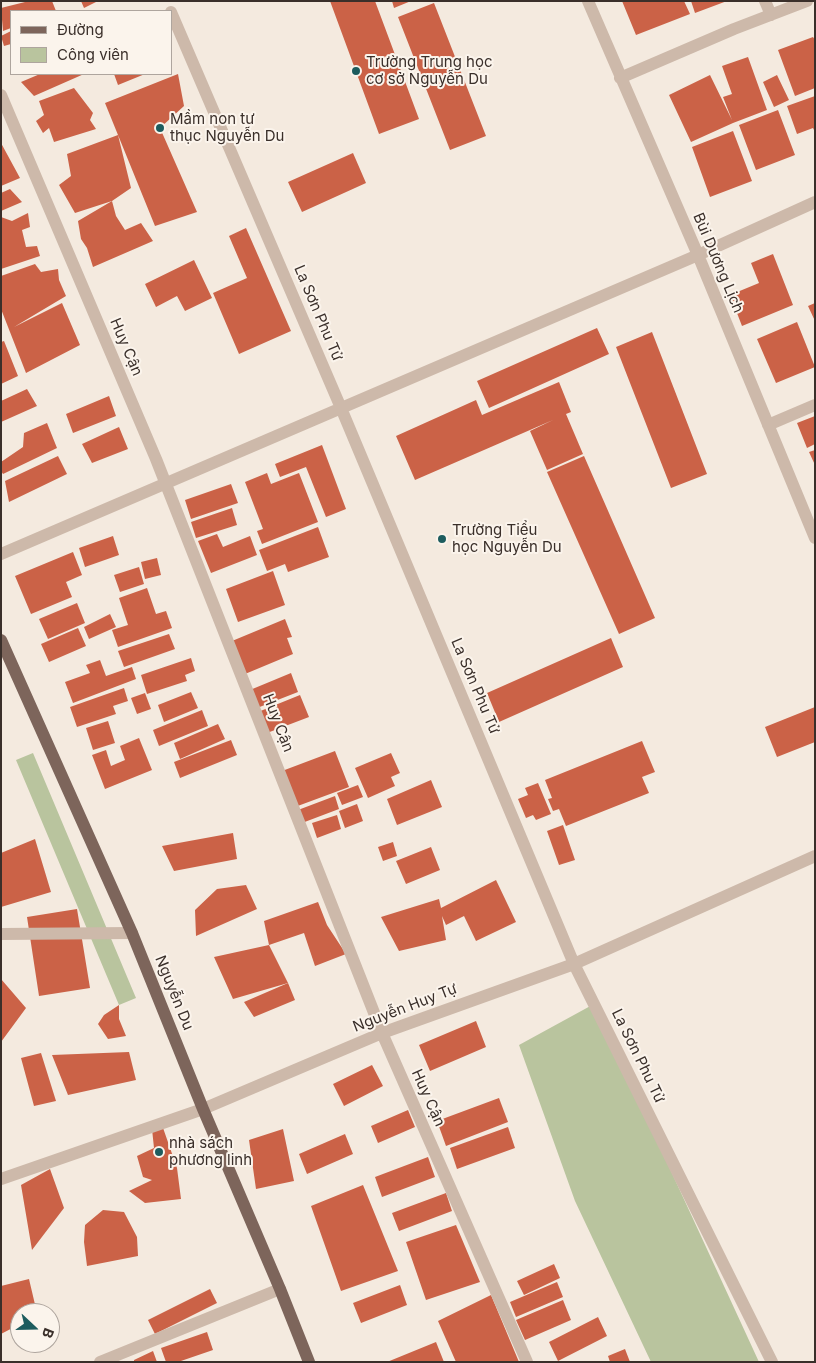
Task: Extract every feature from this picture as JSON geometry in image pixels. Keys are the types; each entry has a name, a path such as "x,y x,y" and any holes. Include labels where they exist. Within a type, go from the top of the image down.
{"main road":[{"name":"Nguyễn Du","path":"1,640 132,933 309,1362"}],"street":[{"name":"Bùi Dương Lịch","path":"588,1 698,255 815,538"},
{"path":"765,1 771,14"},
{"path":"620,78 771,14 807,1"},
{"name":"La Sơn Phu Tử","path":"172,14 341,408 574,964 772,1362"},
{"name":"Huy Cận","path":"1,95 166,484 382,1033 527,1362"},
{"path":"1,554 698,255 815,202"},
{"path":"768,426 815,405"},
{"name":"Nguyễn Huy Tự","path":"1,1179 203,1109 382,1033 574,964 815,856"},
{"path":"1,934 132,933"},
{"path":"100,1362 280,1289"}],"green space":[{"path":"33,753 136,998 119,1005 16,760"},
{"path":"594,1004 759,1362 651,1362 575,1201 519,1045"}],"building":[{"path":"29,1 52,1 56,10 10,10 10,28 3,31 1,8"},
{"path":"81,1 98,1 84,8"},
{"path":"330,1 375,1 419,119 379,134"},
{"path":"392,1 411,1 394,8"},
{"path":"622,1 684,1 690,14 636,35"},
{"path":"691,1 727,1 695,13"},
{"path":"434,3 486,136 450,150 398,17"},
{"path":"10,32 10,44 4,46 1,36"},
{"path":"813,37 815,40 815,88 795,96 778,50"},
{"path":"748,57 767,110 691,142 669,95 710,75 732,120 723,97 732,94 722,66"},
{"path":"178,74 184,106 160,128 197,212 155,226 105,103"},
{"path":"38,75 82,75 34,96 21,82"},
{"path":"114,75 143,75 118,85"},
{"path":"777,75 789,100 774,107 763,82"},
{"path":"74,88 93,113 90,120 96,129 54,142 49,128 43,133 36,121 44,115 39,101"},
{"path":"815,96 815,132 813,128 797,134 787,106"},
{"path":"778,110 795,155 756,170 739,125"},
{"path":"733,131 752,181 710,197 692,147"},
{"path":"118,135 131,188 112,201 75,213 59,185 71,176 67,154"},
{"path":"1,143 20,178 1,186"},
{"path":"353,153 366,183 302,212 288,182"},
{"path":"10,189 22,202 1,211 1,193"},
{"path":"112,201 116,216 125,230 141,223 153,241 93,267 87,248 81,239 78,221"},
{"path":"28,213 30,227 22,230 26,247 37,246 40,256 1,269 1,217 12,221"},
{"path":"246,228 291,331 239,354 213,293 247,278 229,236"},
{"path":"773,254 793,305 742,326 730,295 759,283 751,263"},
{"path":"194,260 212,298 185,311 177,296 156,307 145,284"},
{"path":"35,264 41,272 58,269 59,280 66,296 14,327 62,303 80,345 26,373 1,309 1,276"},
{"path":"815,303 815,321 808,306"},
{"path":"797,322 815,367 776,383 757,339"},
{"path":"597,328 609,354 489,408 477,381"},
{"path":"652,332 707,474 671,488 616,347"},
{"path":"4,341 18,376 1,384 1,342"},
{"path":"559,382 571,412 566,414 583,454 547,470 530,431 553,420 415,480 396,436 476,400 482,415"},
{"path":"27,389 37,406 1,422 1,401"},
{"path":"109,396 116,416 73,433 66,414"},
{"path":"815,416 815,444 807,448 797,423"},
{"path":"47,423 57,448 3,474 1,462 23,447 24,433"},
{"path":"119,427 128,449 92,463 82,444"},
{"path":"322,445 346,509 326,517 306,467 280,477 275,464"},
{"path":"815,450 815,465 809,452"},
{"path":"58,456 67,474 9,502 5,481"},
{"path":"584,456 655,618 619,634 547,472"},
{"path":"267,473 271,484 299,473 318,522 262,544 257,531 263,529 245,482"},
{"path":"231,484 238,503 191,519 185,500"},
{"path":"232,508 237,525 196,538 191,522"},
{"path":"318,527 329,557 288,572 285,564 267,571 259,550"},
{"path":"217,534 223,547 250,536 257,555 211,573 198,541"},
{"path":"113,536 119,555 85,567 79,548"},
{"path":"73,552 82,575 66,582 72,597 31,614 15,576"},
{"path":"157,558 161,575 145,579 141,562"},
{"path":"139,567 144,584 120,592 114,575"},
{"path":"273,571 285,605 238,622 226,589"},
{"path":"147,588 156,614 166,611 172,628 118,647 112,630 128,625 119,598"},
{"path":"77,603 85,623 48,639 39,619"},
{"path":"110,614 116,627 89,639 84,627"},
{"path":"285,619 292,637 287,638 293,654 245,674 232,641"},
{"path":"78,628 86,646 49,662 41,644"},
{"path":"169,634 175,649 124,667 118,651"},
{"path":"611,638 623,667 499,722 487,693"},
{"path":"191,658 195,671 185,675 187,681 147,694 141,675"},
{"path":"100,660 106,676 132,667 136,679 73,703 65,682 90,673 86,665"},
{"path":"291,673 298,692 257,708 250,690"},
{"path":"124,688 128,701 113,706 116,714 77,727 70,707"},
{"path":"191,692 198,708 164,722 158,705"},
{"path":"145,693 151,709 137,714 131,698"},
{"path":"300,695 309,717 267,733 258,712"},
{"path":"815,707 815,742 777,757 765,727"},
{"path":"202,710 208,726 159,746 153,730"},
{"path":"108,721 115,743 93,750 86,728"},
{"path":"218,724 225,739 180,759 174,743"},
{"path":"139,738 152,770 105,789 92,755 106,750 111,766 125,760 120,746"},
{"path":"231,740 237,755 180,778 174,762"},
{"path":"642,741 655,772 642,777 649,793 566,826 559,809 553,811 548,799 552,798 545,780"},
{"path":"335,751 349,787 295,807 282,771"},
{"path":"391,753 400,773 391,777 395,786 368,798 355,768"},
{"path":"431,780 442,807 397,825 387,799"},
{"path":"538,783 551,814 536,820 533,815 526,818 518,799 528,795 525,788"},
{"path":"358,785 363,797 342,805 337,793"},
{"path":"335,796 339,809 302,823 298,810"},
{"path":"357,804 363,821 345,828 339,811"},
{"path":"337,815 341,829 317,838 312,823"},
{"path":"563,825 575,860 559,865 547,831"},
{"path":"233,833 237,859 174,871 162,846"},
{"path":"35,839 51,892 1,907 1,853"},
{"path":"393,842 397,856 383,861 378,847"},
{"path":"431,847 440,870 406,884 396,861"},
{"path":"496,880 516,922 476,941 464,916 446,925 442,916 446,940 399,951 381,917 439,899 441,908"},
{"path":"246,885 257,909 196,936 195,910 217,889"},
{"path":"318,902 327,925 346,954 315,966 304,933 269,945 264,921"},
{"path":"77,909 90,988 39,996 27,917"},
{"path":"269,945 288,983 233,999 214,957"},
{"path":"1,979 26,1008 1,1042"},
{"path":"288,983 295,1000 254,1017 244,1002"},
{"path":"119,1005 119,1019 126,1036 108,1039 98,1024 104,1015"},
{"path":"476,1021 486,1047 430,1071 419,1045"},
{"path":"129,1052 136,1080 68,1095 52,1055"},
{"path":"41,1053 56,1101 34,1106 21,1058"},
{"path":"372,1065 383,1086 344,1106 333,1084"},
{"path":"499,1098 508,1122 446,1146 437,1121"},
{"path":"408,1110 415,1127 378,1143 371,1126"},
{"path":"162,1125 177,1168 181,1199 145,1203 129,1191 152,1180 143,1177 137,1156 154,1148 152,1129"},
{"path":"508,1127 515,1148 457,1169 450,1148"},
{"path":"283,1129 294,1181 256,1189 249,1140"},
{"path":"345,1134 353,1154 307,1174 299,1154"},
{"path":"428,1157 435,1177 382,1197 375,1177"},
{"path":"50,1169 64,1208 32,1250 21,1185"},
{"path":"363,1185 398,1271 341,1291 311,1206"},
{"path":"446,1193 452,1211 399,1231 392,1213"},
{"path":"103,1210 124,1212 137,1237 138,1256 87,1266 84,1242 85,1225"},
{"path":"456,1225 480,1282 426,1300 406,1242"},
{"path":"554,1264 560,1278 524,1295 517,1281"},
{"path":"29,1279 35,1303 10,1303 10,1329 1,1334 1,1286"},
{"path":"557,1282 563,1297 516,1317 510,1302"},
{"path":"400,1285 407,1305 361,1323 353,1303"},
{"path":"210,1289 217,1303 155,1334 148,1320"},
{"path":"491,1295 519,1362 456,1362 438,1321"},
{"path":"563,1300 571,1320 525,1340 516,1320"},
{"path":"598,1317 607,1336 558,1361 549,1342"},
{"path":"207,1332 213,1350 178,1362 166,1362 161,1348"},
{"path":"436,1342 444,1362 387,1362"},
{"path":"625,1349 630,1362 610,1362 608,1356"},
{"path":"153,1351 157,1362 134,1362 134,1360"}],"place":[{"name":"Trường Trung học cơ sở Nguyễn Du","path":"356,71"},
{"name":"Mầm non tư thục Nguyễn Du","path":"160,128"},
{"name":"Trường Tiểu học Nguyễn Du","path":"442,539"},
{"name":"nhà sách phương linh","path":"159,1152"}]}
